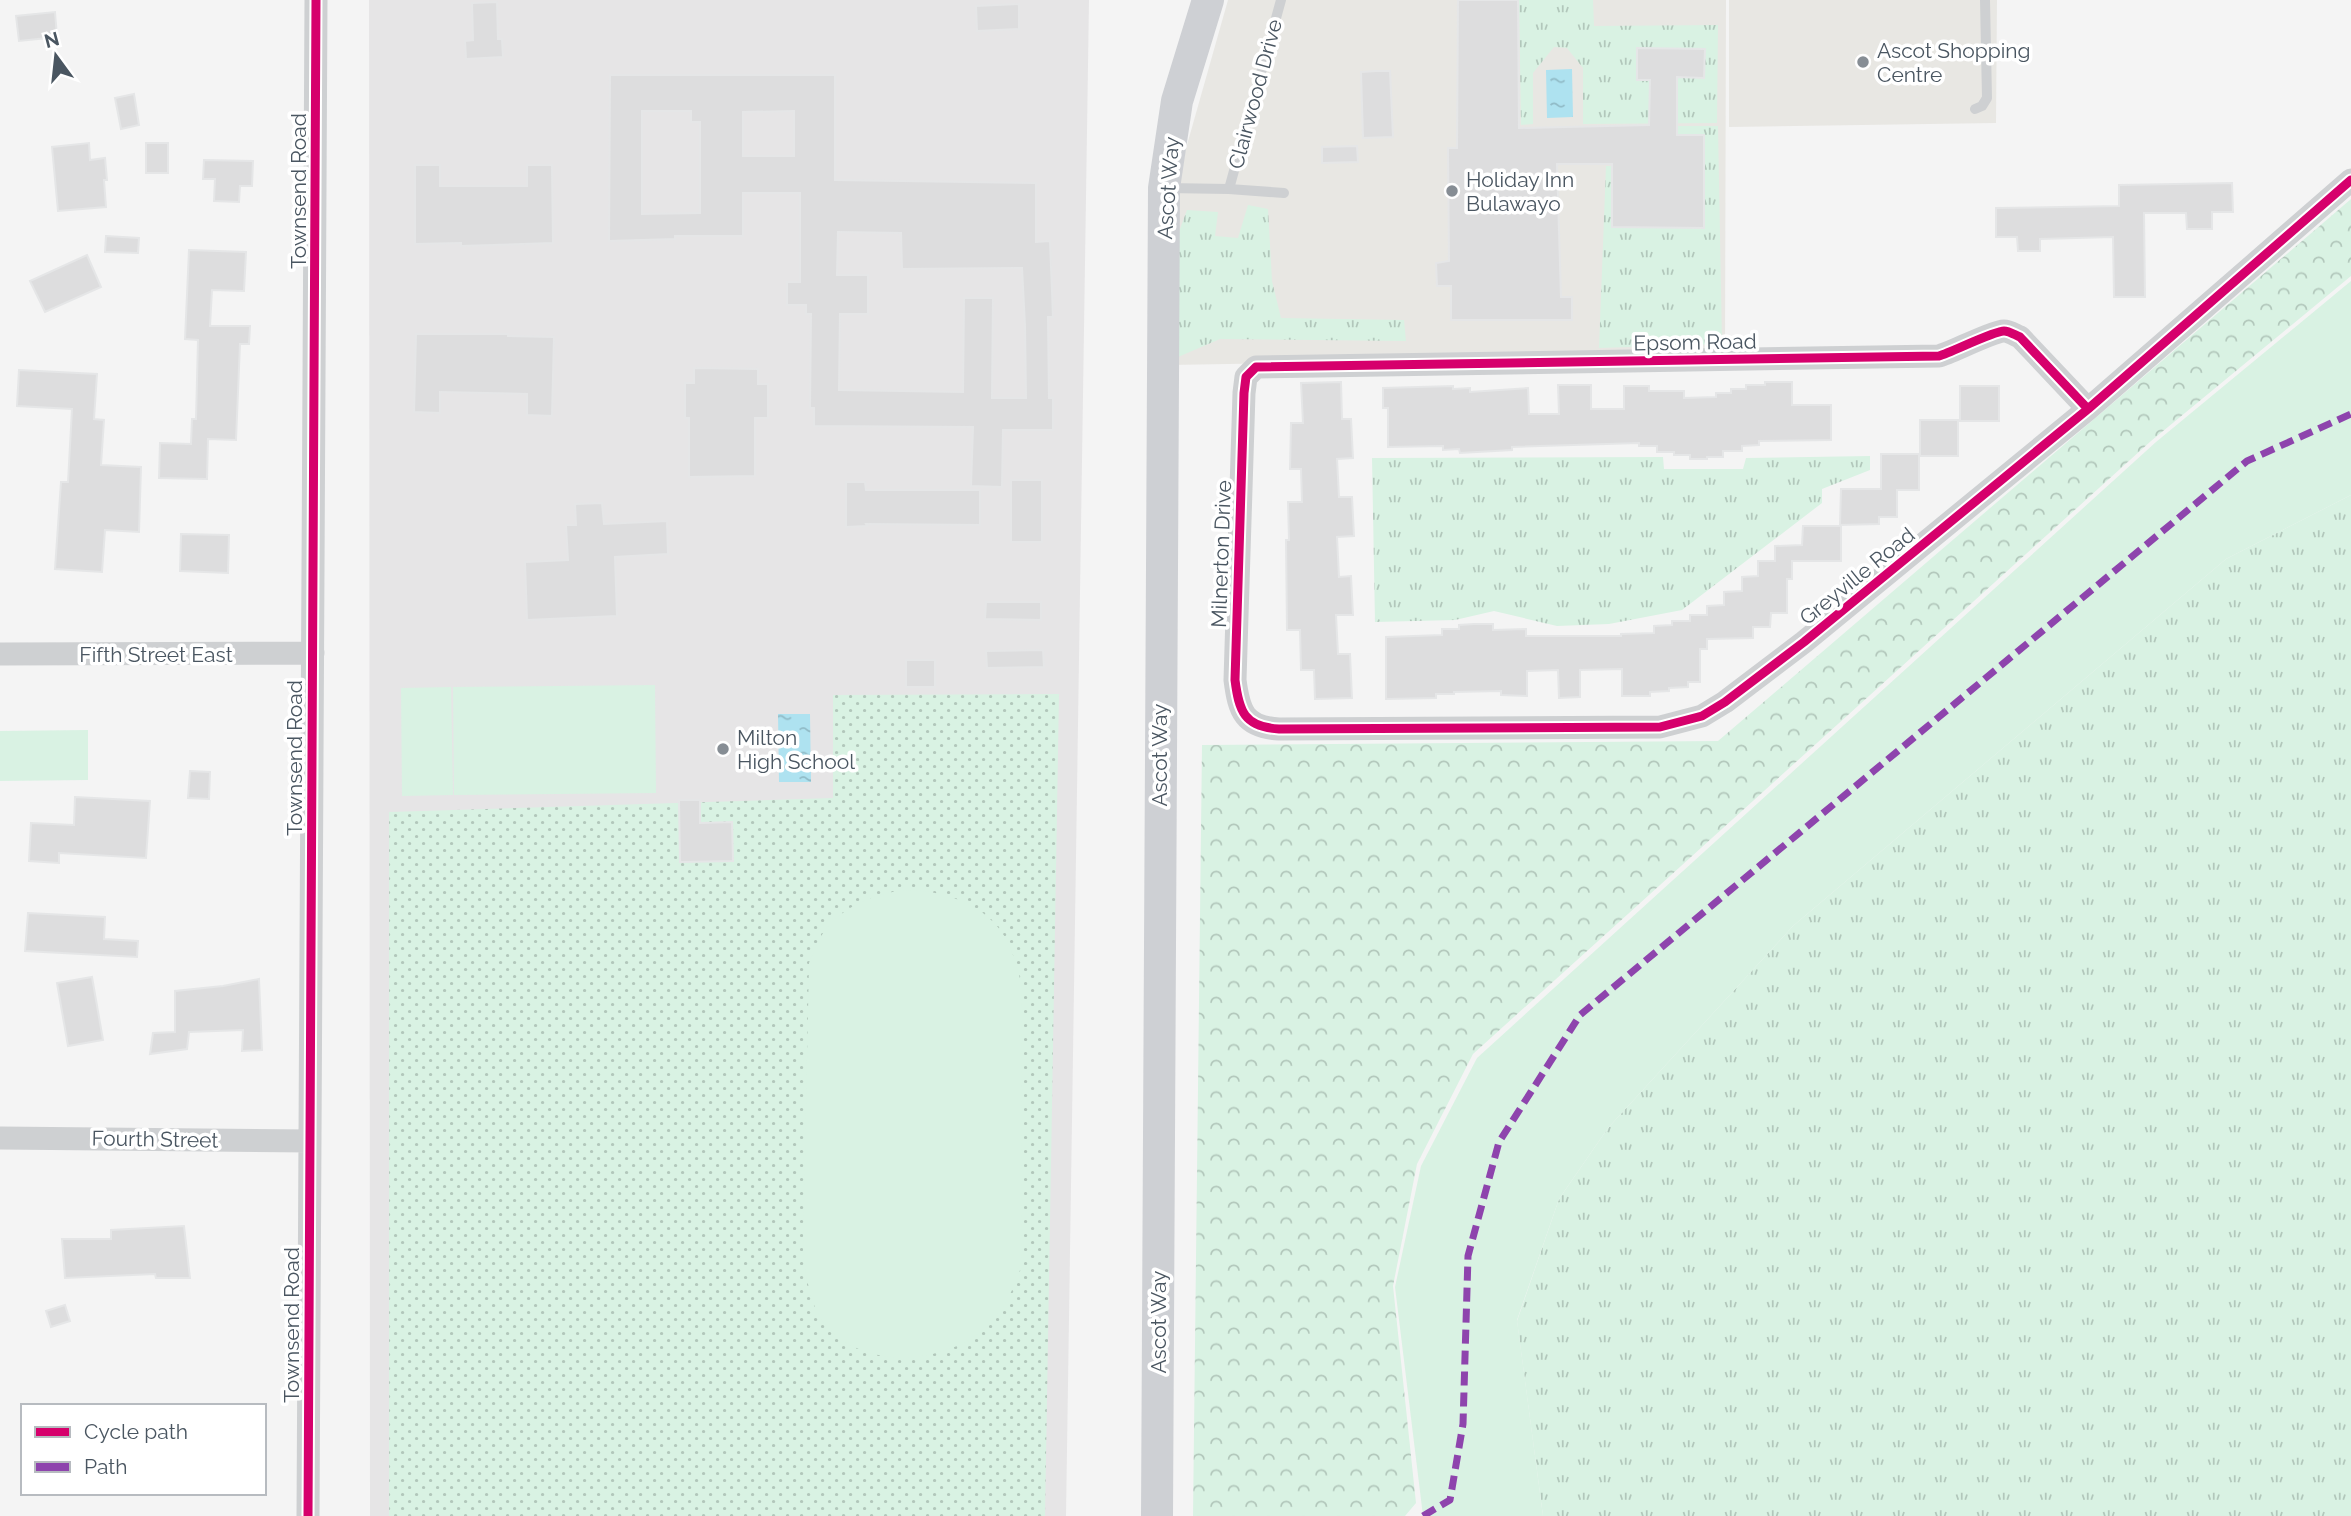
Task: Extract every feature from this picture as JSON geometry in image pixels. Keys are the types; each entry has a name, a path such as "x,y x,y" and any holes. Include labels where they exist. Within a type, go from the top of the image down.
{"main road":[{"name":"Ascot Way","path":"1157,1516 1159,706 1164,188 1177,101 1208,0"}],"street":[{"name":"Townsend Road","path":"308,1516 316,0"},
{"name":"Greyville Road","path":"1279,729 1660,727 1702,716 1725,702 1804,642 2088,409 2351,180"},
{"name":"Epsom Road","path":"1265,365 1939,356 1995,332 2006,331 2020,337 2088,409"},
{"name":"Milnerton Drive","path":"1265,365 1256,367 1246,377 1244,393 1234,680 1244,714 1252,724 1265,729 1279,729"},
{"name":"Fifth Street East","path":"0,654 313,653"},
{"name":"Fourth Street","path":"0,1138 310,1141"}],"lane":[{"name":"Clairwood Drive","path":"1230,189 1281,0"},
{"path":"1975,109 1982,106 1987,98 1985,0"},
{"name":"Clairwood Drive","path":"1164,188 1284,193"}],"shaded area":[{"name":"Milton High School","path":"369,0 1089,0 1066,1516 370,1516"},
{"name":"Holiday Inn Bulawayo","path":"1228,0 1726,0 1725,356 1169,365 1173,231 1185,152"},
{"name":"Ascot Shopping Centre","path":"1729,0 1997,0 1996,123 1729,127"}],"green space":[{"path":"1519,0 1593,0 1594,26 1718,25 1717,123 1583,124 1583,68 1567,48 1554,47 1533,73 1533,124 1521,125"},
{"path":"1653,126 1718,126 1722,344 1599,348 1606,166 1625,166"},
{"path":"2351,199 2351,276 2151,441 1473,1054 1417,1164 1393,1286 1416,1503 1405,1516 1193,1516 1202,745 1718,741"},
{"path":"1248,205 1268,209 1272,281 1281,318 1404,320 1406,341 1220,339 1178,357 1177,237 1187,210 1218,212 1215,236 1238,238"},
{"path":"2351,281 2351,495 2226,559 1793,926 1608,1128 1559,1199 1517,1320 1543,1516 1423,1516 1395,1287 1421,1166 1477,1058 2156,442"},
{"path":"1870,456 1870,470 1822,489 1822,503 1682,610 1609,624 1557,626 1494,611 1455,620 1375,622 1372,458 1663,457 1664,469 1743,469 1746,458"},
{"path":"2351,495 2351,1516 1543,1516 1517,1321 1559,1199 1608,1128 1793,926 2226,559"},
{"path":"655,685 656,793 454,795 453,687"},
{"path":"451,687 453,795 402,796 401,688"},
{"path":"1059,694 1045,1516 389,1516 389,812 833,798 833,695"},
{"path":"88,730 88,780 0,781 0,731"},
{"path":"905,890 945,895 982,912 1001,931 1009,944 1022,987 1021,1267 1008,1299 986,1327 950,1349 907,1357 864,1351 845,1342 829,1329 813,1303 803,1254 809,963 823,932 838,917 865,901"}],"water":[{"path":"1572,69 1573,117 1547,118 1546,70"},
{"path":"778,714 810,714 811,782 779,782"}],"building":[{"path":"1458,0 1518,0 1519,128 1649,125 1650,80 1637,80 1637,48 1705,49 1704,78 1677,77 1677,135 1704,135 1704,228 1612,227 1612,164 1557,164 1561,297 1572,297 1572,320 1451,320 1451,286 1437,286 1436,263 1449,261 1448,148 1457,148"},
{"path":"497,2 498,39 502,39 503,57 466,59 465,41 473,40 472,3"},
{"path":"1019,4 1019,29 977,31 976,6"},
{"path":"55,12 57,37 19,41 16,16"},
{"path":"1390,71 1393,137 1363,138 1361,72"},
{"path":"610,75 835,75 835,180 1036,183 1036,242 1050,241 1053,317 1048,317 1049,398 1053,398 1053,430 1003,430 1002,487 971,486 973,427 814,426 814,408 810,408 811,314 806,314 806,305 787,305 787,282 800,282 800,193 743,193 743,236 675,236 675,239 609,241","holes":["642,111 691,111 691,122 700,122 700,213 642,214","794,111 794,156 743,156 743,112","838,232 901,233 902,269 1022,268 1026,398 992,398 993,298 964,298 963,392 839,390 840,314 868,314 868,275 837,275"]},
{"path":"134,94 139,125 121,129 115,98"},
{"path":"89,143 90,160 105,158 106,207 58,211 52,147"},
{"path":"146,143 168,143 168,173 146,173"},
{"path":"1357,146 1358,162 1322,163 1322,147"},
{"path":"204,160 253,161 252,186 240,186 239,202 214,201 215,179 203,179"},
{"path":"415,165 440,165 440,186 527,186 527,165 552,165 553,243 461,246 461,243 415,244"},
{"path":"2232,183 2233,212 2212,212 2212,229 2187,229 2186,213 2144,213 2145,297 2114,297 2113,237 2040,239 2040,251 2018,251 2017,237 1996,237 1996,208 2119,206 2119,185"},
{"path":"106,236 139,238 138,253 105,252"},
{"path":"189,250 246,252 244,291 212,290 210,326 250,326 249,344 240,344 236,440 208,439 207,479 159,478 160,443 191,444 192,419 196,419 198,340 185,339"},
{"path":"87,255 101,287 45,312 30,281"},
{"path":"416,334 554,337 552,416 527,415 527,394 440,392 440,413 414,412"},
{"path":"694,368 758,369 758,384 768,384 768,418 755,418 755,476 689,477 689,418 685,418 685,383 694,383"},
{"path":"19,370 97,374 94,419 104,420 101,465 141,467 139,532 105,530 102,572 55,569 61,482 68,482 72,409 17,406"},
{"path":"1341,382 1342,419 1351,419 1353,458 1337,459 1339,497 1352,497 1354,536 1337,537 1339,577 1351,576 1353,615 1336,615 1338,654 1350,654 1352,698 1315,699 1314,670 1301,670 1300,630 1287,630 1288,502 1302,502 1301,469 1290,469 1291,423 1303,423 1301,383"},
{"path":"1765,382 1792,382 1792,405 1831,405 1831,440 1759,441 1759,445 1742,446 1742,451 1723,451 1723,457 1707,459 1690,459 1690,455 1674,455 1674,452 1657,452 1657,446 1639,446 1639,443 1512,447 1512,450 1460,453 1459,449 1443,450 1443,446 1388,447 1388,408 1383,408 1383,388 1453,386 1453,389 1470,388 1470,392 1528,388 1529,414 1559,414 1558,385 1591,385 1591,409 1624,409 1624,386 1649,386 1649,391 1684,391 1684,398 1716,397 1716,393 1731,393 1731,389 1746,389 1746,385 1765,385"},
{"path":"1960,386 1999,386 1999,421 1960,421"},
{"path":"1920,420 1958,420 1958,456 1920,456"},
{"path":"1881,454 1919,454 1919,490 1897,490 1897,517 1879,517 1879,524 1840,525 1841,489 1881,489"},
{"path":"1011,480 1042,480 1042,542 1011,542"},
{"path":"846,482 865,482 866,490 980,490 980,525 866,524 867,526 846,527"},
{"path":"602,503 604,524 667,521 668,554 615,557 617,616 527,620 525,562 568,560 566,525 576,525 575,504"},
{"path":"1803,526 1841,526 1841,561 1792,561 1792,579 1787,579 1787,613 1771,613 1770,627 1753,627 1753,638 1707,639 1707,649 1700,649 1700,682 1688,682 1688,687 1650,692 1650,696 1622,696 1622,669 1580,670 1580,697 1559,698 1558,670 1527,671 1527,696 1501,695 1501,691 1454,692 1436,694 1436,698 1386,699 1386,637 1442,635 1442,629 1459,629 1459,625 1474,624 1493,624 1493,630 1526,629 1526,636 1621,636 1654,633 1654,626 1672,625 1672,621 1690,621 1690,615 1707,615 1707,606 1724,605 1724,592 1742,591 1742,577 1758,576 1758,561 1775,561 1775,546 1802,545"},
{"path":"181,534 229,535 228,573 180,571"},
{"path":"986,602 1041,602 1041,620 985,619"},
{"path":"1043,650 1044,667 987,668 986,651"},
{"path":"906,660 935,660 935,687 906,687"},
{"path":"190,771 210,772 209,799 188,798"},
{"path":"75,797 150,801 146,858 59,853 59,863 29,861 31,823 74,825"},
{"path":"679,800 700,800 700,823 732,822 733,861 680,862"},
{"path":"28,913 105,917 104,939 138,941 137,957 25,951"},
{"path":"92,977 103,1040 68,1046 57,983"},
{"path":"259,979 262,1050 242,1051 243,1030 189,1032 187,1049 150,1054 153,1033 175,1032 175,991"},
{"path":"184,1226 190,1278 156,1278 155,1274 65,1278 62,1239 111,1239 111,1230"},
{"path":"65,1305 70,1321 51,1327 46,1311"}],"marked path":[{"path":"1423,1516 1450,1500 1463,1424 1468,1256 1499,1142 1580,1015 2247,461 2351,414"}],"cycle path":[{"path":"308,1516 316,0"},
{"path":"2088,409 2020,337 2004,331 1939,356 1256,367 1246,377 1244,393 1235,680 1241,709 1258,725 1279,729 1660,727 1702,716 1725,702 1804,642 2088,409 2351,180"}],"place":[{"name":"Ascot Shopping Centre","path":"1863,62"},
{"name":"Holiday Inn Bulawayo","path":"1452,191"},
{"name":"Milton High School","path":"723,749"}]}
